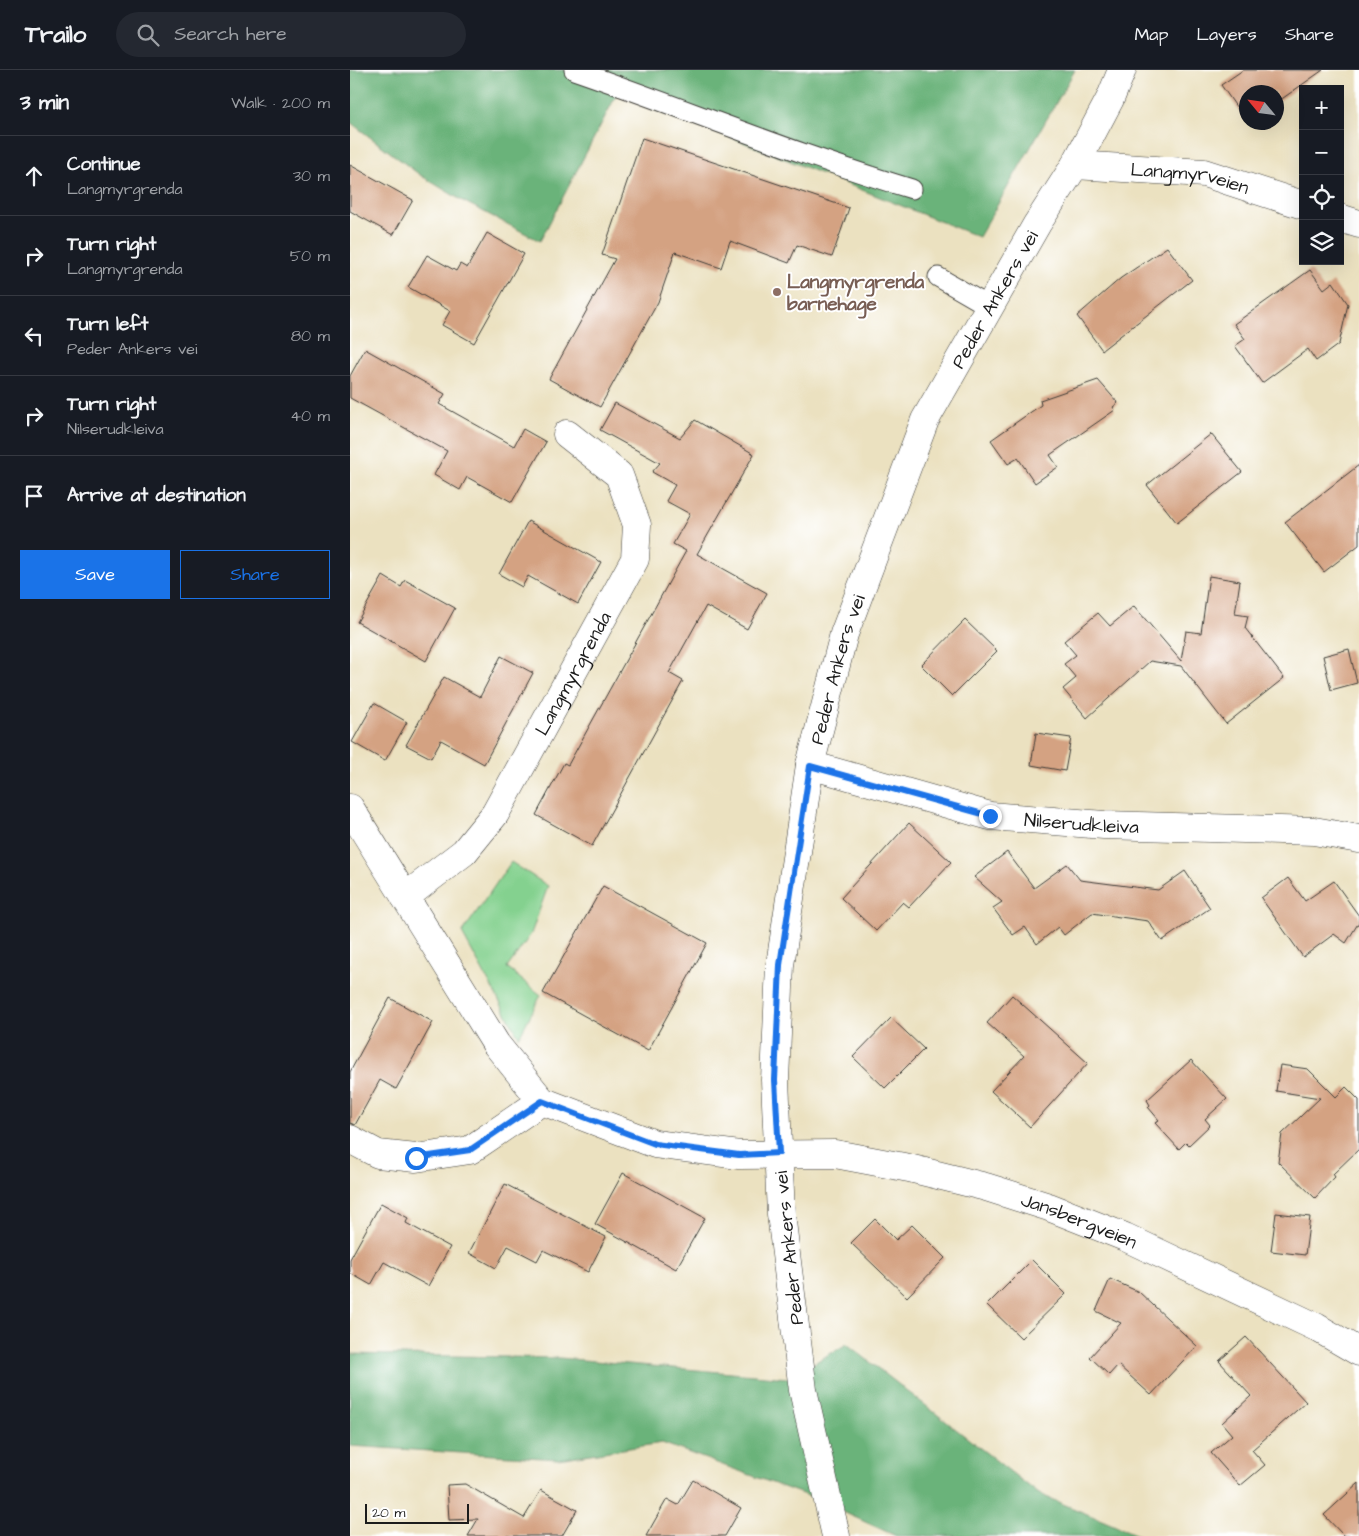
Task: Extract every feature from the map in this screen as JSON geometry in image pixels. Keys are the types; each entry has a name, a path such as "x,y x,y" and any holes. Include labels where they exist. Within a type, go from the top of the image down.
{"street":[{"name":"Peder Ankers vei","path":"836,1536 803,1390 781,1214 775,1080 780,965 810,766 844,634 925,420 1037,224 1075,166 1110,99 1122,70"},
{"name":"Langmyrveien","path":"1075,166 1204,173 1299,205"},
{"path":"1344,219 1359,224"},
{"name":"Langmyrgrenda","path":"405,897 464,852 495,814 635,559 637,525 619,475 567,434"},
{"name":"Nilserudkleiva","path":"810,766 990,816 1104,825 1314,831 1359,839"},
{"path":"350,808 496,1044 542,1101 655,1144 739,1155 779,1153"},
{"path":"350,1139 378,1154 416,1158 470,1150 542,1101"},
{"name":"Jansbergveien","path":"779,1153 835,1154 909,1168 1050,1207 1125,1237 1316,1327 1359,1352"}],"lane":[{"path":"574,70 667,102 791,149 912,189"},
{"path":"938,277 990,307"}],"green space":[{"path":"350,70 1075,70 979,237 618,92 540,241 461,200 420,175 350,122"},
{"path":"511,862 548,886 531,934 507,968 541,995 519,1037 462,933"},
{"path":"847,1344 1039,1494 1140,1536 896,1536 808,1496 662,1443 558,1459 350,1446 350,1354 560,1358 788,1378"}],"building":[{"path":"1243,70 1323,70 1299,85 1284,97 1284,85 1239,85 1239,111 1221,85"},
{"path":"642,138 849,208 832,257 797,245 789,263 730,241 721,268 675,252 658,302 600,407 549,379 615,259 602,255"},
{"path":"350,165 413,200 393,235 350,211"},
{"path":"487,233 524,254 474,343 442,325 450,311 408,287 427,255 456,271 460,264 467,268"},
{"path":"1167,247 1192,280 1102,350 1077,316 1121,278"},
{"path":"1310,270 1324,289 1333,282 1348,304 1339,344 1316,361 1308,349 1262,383 1235,346 1245,339 1234,324"},
{"path":"365,349 445,394 439,404 514,446 523,429 546,442 512,502 467,477 460,490 434,475 447,451 350,398 350,376"},
{"path":"1098,380 1118,403 1113,407 1115,410 1050,455 1058,467 1035,483 1018,458 1008,464 991,440 1041,405 1040,400"},
{"path":"615,403 680,438 695,420 754,454 697,554 767,593 747,629 706,606 669,673 683,681 592,846 536,815 564,763 568,765 686,551 673,544 690,514 666,501 675,485 652,472 660,463 600,430"},
{"path":"1211,434 1242,472 1177,523 1147,485"},
{"path":"1359,465 1359,545 1324,572 1285,522"},
{"path":"528,521 601,562 578,604 528,576 522,587 499,574"},
{"path":"383,576 401,587 405,580 455,608 426,661 357,622"},
{"path":"1209,576 1240,581 1235,614 1248,616 1245,628 1284,678 1226,724 1181,666 1150,661 1087,718 1063,689 1076,678 1064,664 1076,655 1064,641 1098,613 1110,626 1134,606 1181,661 1186,631 1201,633"},
{"path":"965,620 997,651 952,696 921,665"},
{"path":"1349,649 1357,683 1331,690 1323,656"},
{"path":"501,656 533,673 484,764 441,740 431,758 406,745 444,677 480,697"},
{"path":"374,703 407,722 385,761 352,742"},
{"path":"1036,733 1071,738 1065,771 1031,765"},
{"path":"909,823 951,862 909,907 903,902 876,931 841,898"},
{"path":"1007,852 1034,888 1067,864 1080,880 1158,890 1185,871 1210,908 1162,941 1148,921 1092,913 1064,935 1058,927 1037,944 1025,927 1013,935 993,908 1002,902 974,877"},
{"path":"1288,878 1305,901 1334,881 1359,916 1359,922 1346,943 1334,934 1303,957 1261,898"},
{"path":"603,886 707,943 648,1051 543,993"},
{"path":"1012,995 1088,1063 1030,1127 991,1091 1024,1056 987,1023"},
{"path":"390,998 433,1022 396,1089 380,1080 355,1125 350,1123 350,1072"},
{"path":"891,1018 924,1049 885,1088 853,1057"},
{"path":"1191,1060 1227,1099 1205,1119 1210,1125 1189,1145 1186,1142 1179,1149 1155,1123 1159,1120 1148,1107 1150,1105 1147,1100"},
{"path":"1280,1065 1308,1069 1336,1097 1346,1087 1359,1100 1359,1149 1333,1174 1335,1177 1315,1198 1278,1162 1282,1134 1320,1098 1276,1091"},
{"path":"623,1173 705,1218 676,1269 595,1224"},
{"path":"505,1184 606,1237 588,1272 543,1250 537,1261 508,1246 496,1268 469,1253"},
{"path":"381,1203 408,1218 406,1223 450,1247 428,1286 384,1262 371,1285 350,1273 350,1259"},
{"path":"1276,1213 1310,1217 1305,1255 1271,1251"},
{"path":"875,1219 896,1240 912,1225 945,1258 907,1297 851,1243"},
{"path":"1032,1260 1066,1294 1021,1338 987,1305"},
{"path":"1110,1279 1139,1292 1197,1346 1151,1395 1118,1365 1109,1375 1090,1357 1121,1323 1096,1311"},
{"path":"1246,1337 1306,1402 1252,1450 1265,1465 1240,1486 1211,1453 1232,1435 1222,1423 1251,1396 1219,1361"},
{"path":"693,1480 741,1508 725,1536 646,1536 667,1499 678,1505"},
{"path":"1359,1483 1359,1536 1344,1536 1324,1515"},
{"path":"465,1484 524,1518 541,1490 577,1510 562,1536 468,1536 478,1519 449,1520 447,1485"}],"place":[{"name":"Langmyrgrenda barnehage","path":"777,292"}],"route":[{"path":"416,1158 470,1150 542,1101 655,1144 739,1155 779,1153 775,1080 780,965 810,766 990,816"}]}
